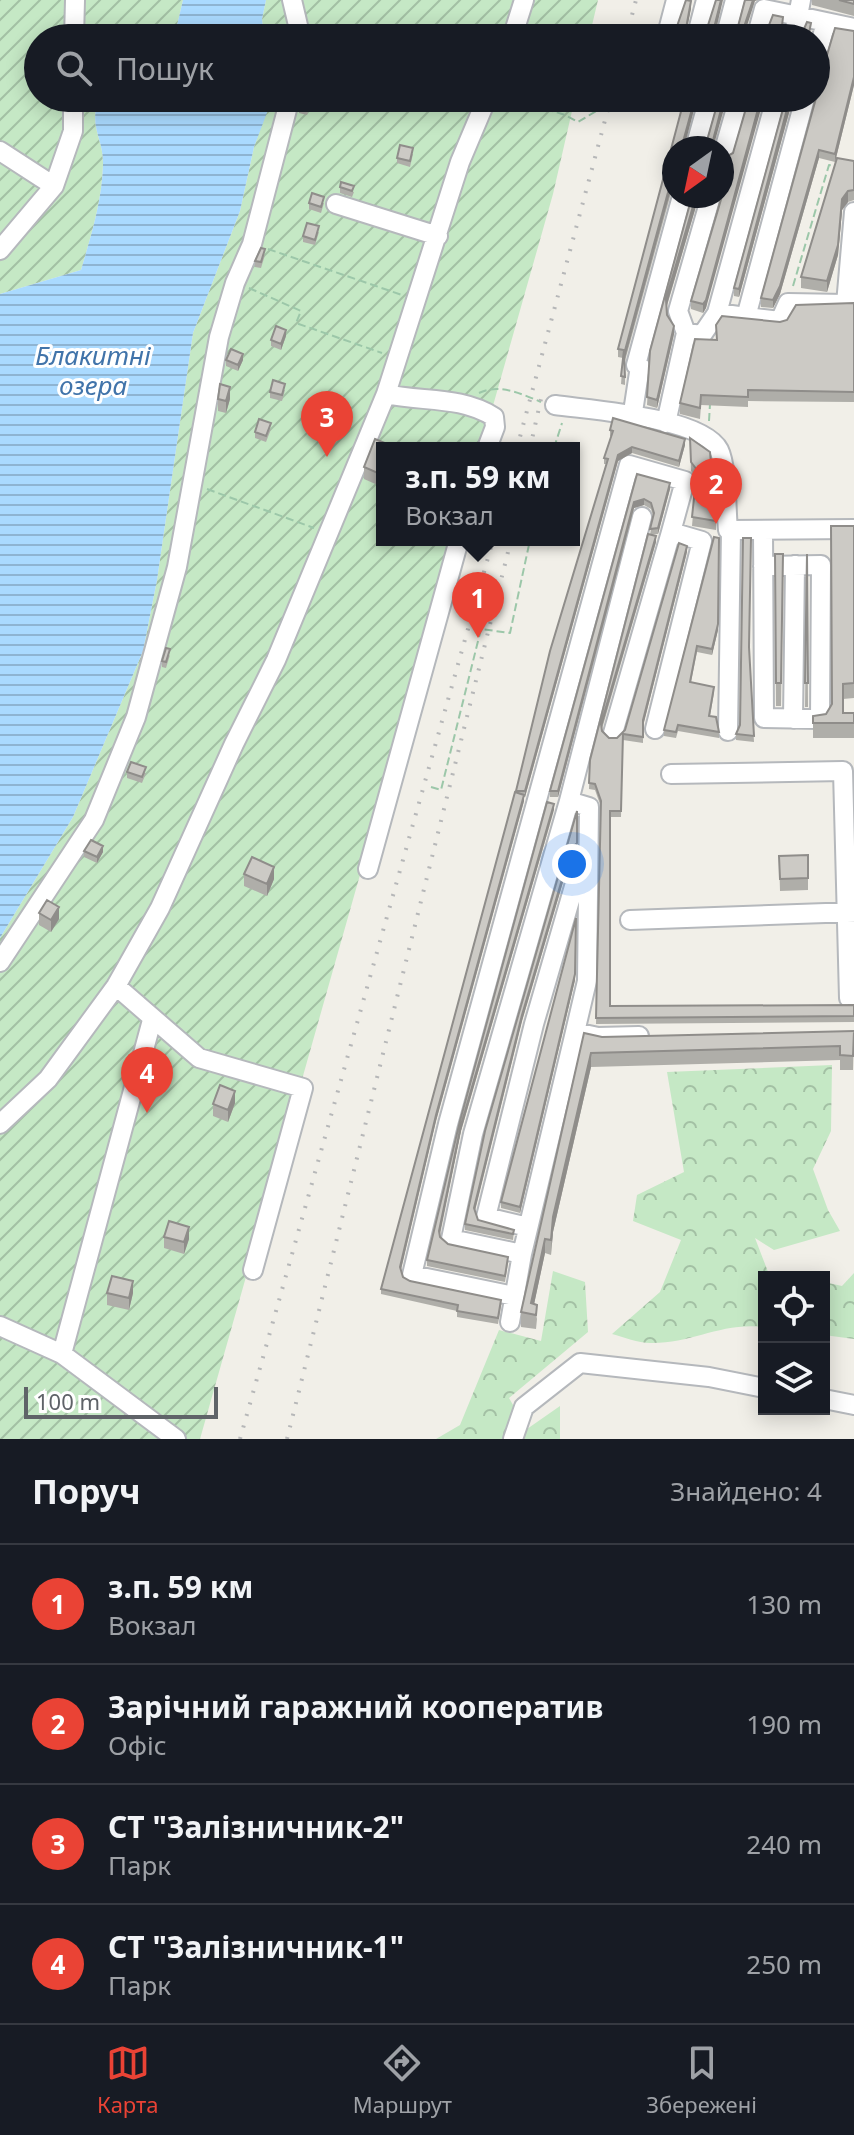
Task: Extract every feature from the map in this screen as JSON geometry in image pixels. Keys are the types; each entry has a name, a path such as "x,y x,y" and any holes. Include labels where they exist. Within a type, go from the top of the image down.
{"street":[{"path":"74,24 75,0"},
{"path":"292,0 298,24"},
{"path":"516,24 524,0"},
{"path":"670,24 676,0"},
{"path":"700,24 706,0"},
{"path":"729,24 735,0"},
{"path":"760,24 764,9 800,8 826,22 854,28"},
{"path":"0,250 54,186 73,131 73,112"},
{"path":"0,962 94,820 136,717 177,567 219,337 235,283 252,244 286,112"},
{"path":"0,1124 48,1079 116,986 160,908 234,744 276,660 326,532 386,394 460,162 481,112"},
{"path":"698,136 705,112"},
{"path":"728,136 735,112"},
{"path":"686,333 702,335 717,313 772,112"},
{"path":"746,317 801,112"},
{"path":"0,151 54,186"},
{"path":"336,204 438,236"},
{"path":"633,412 640,366 636,365 679,208"},
{"path":"666,423 686,333 678,311 708,208"},
{"path":"717,313 780,321 788,303 846,304 854,212"},
{"path":"386,394 414,400 459,401 494,417 495,427 489,442"},
{"path":"554,405 633,412 708,437 720,451 730,530 728,731"},
{"path":"514,1296 412,1275 448,1124 629,465 685,481 613,733"},
{"path":"522,1254 451,1239 473,1134 569,801 642,517"},
{"path":"671,532 702,541 730,530 854,529"},
{"path":"763,530 763,566 764,718 820,719 821,565 763,566"},
{"path":"655,729 702,541"},
{"path":"368,869 457,546"},
{"path":"793,719 795,565"},
{"path":"671,774 849,771 849,998"},
{"path":"510,1322 528,1227 587,981 589,807 569,801"},
{"path":"528,1227 486,1217 534,1024 589,835"},
{"path":"630,920 849,912"},
{"path":"116,986 199,1058 303,1088 253,1270"},
{"path":"62,1354 152,1020"},
{"path":"575,1032 598,1037 658,1036"},
{"path":"0,1326 62,1354 176,1439"},
{"path":"513,1439 524,1407 580,1363 709,1377 758,1387"},
{"path":"830,1400 854,1405"}],"path":[{"path":"556,112 578,122 595,112"},
{"path":"788,303 829,165 842,166"},
{"path":"252,244 417,300"},
{"path":"235,283 301,311 296,323 398,358"},
{"path":"459,401 489,388 512,391 554,405 554,442"},
{"path":"708,437 710,397"},
{"path":"193,484 326,532"},
{"path":"431,787 441,790 481,629 510,633 529,546"}],"green space":[{"path":"0,0 183,0 177,24 24,24 24,112 96,112 103,156 101,192 81,270 0,294"},
{"path":"266,0 598,0 592,24 263,24"},
{"path":"266,112 572,112 553,194 483,442 376,442 376,546 453,546 200,1439 0,1439 0,938 73,817 143,651 157,580 193,333 240,211 254,147"},
{"path":"832,1065 831,1131 813,1169 828,1210 840,1231 774,1250 755,1238 768,1271 758,1271 758,1327 650,1343 612,1334 660,1292 681,1240 633,1221 637,1195 684,1172 667,1072"},
{"path":"553,1271 585,1282 588,1332 509,1398 527,1429 560,1406 560,1439 436,1439 460,1425 499,1330 541,1341"},
{"path":"854,1273 854,1339 830,1336 830,1283 842,1286"}],"water":[{"path":"183,0 266,0 263,24 177,24"},
{"name":"Блакитні озера","path":"96,112 267,112 254,147 240,211 193,333 157,580 143,651 73,817 0,938 0,294 81,270 101,192 103,156"}],"building":[{"path":"686,0 691,1 687,24 678,24"},
{"path":"716,0 721,0 715,24 708,24"},
{"path":"745,0 753,0 745,24 739,24"},
{"path":"773,15 783,17 782,24 769,24"},
{"path":"835,28 854,31 854,77 835,154 819,150 780,286 773,300 761,298 812,112 830,112 830,45"},
{"path":"681,112 691,112 685,136 675,136"},
{"path":"715,112 720,112 714,136 708,136"},
{"path":"745,112 757,112 734,197 734,150"},
{"path":"782,112 786,112 739,289 734,288"},
{"path":"400,145 413,148 410,161 397,158"},
{"path":"837,158 854,161 854,190 848,191 842,199 838,245 827,281 801,277"},
{"path":"341,182 354,186 352,191 340,187"},
{"path":"662,183 664,208 624,354 625,377 621,376 624,350 618,349"},
{"path":"312,193 324,197 321,207 309,203"},
{"path":"689,208 693,208 666,299 667,315 674,326 657,400 647,397 650,351"},
{"path":"718,208 731,208 706,300 703,304 691,301"},
{"path":"307,223 319,226 315,240 303,236"},
{"path":"261,248 265,249 261,262 255,261"},
{"path":"854,303 854,392 748,390 748,397 701,395 700,408 680,403 695,339 717,340 716,325 722,316 780,322 787,320 796,305"},
{"path":"276,326 286,330 281,344 271,340"},
{"path":"231,349 243,354 238,365 226,360"},
{"path":"273,380 285,384 282,395 270,392"},
{"path":"220,384 230,387 226,401 218,399"},
{"path":"321,400 332,404 328,416 317,412"},
{"path":"613,418 685,439 679,461 632,447 618,455 525,791 516,791 550,651 608,459 604,458 613,431 610,430"},
{"path":"259,419 271,423 266,436 255,432"},
{"path":"690,438 710,452 716,521 692,517 697,470 691,462"},
{"path":"375,439 382,442 376,442 376,472 364,467"},
{"path":"637,474 670,483 658,528 650,529 654,513 651,503 644,499 634,502 558,791 550,791"},
{"path":"831,526 854,526 854,683 843,684 843,713 854,713 854,723 813,723 813,716 826,714 832,704"},
{"path":"648,534 656,536 601,724 602,731 609,738 617,738 625,730 679,543 687,546 643,720 643,737 623,734 621,811 610,811 610,1006 854,1005 854,1016 596,1018 601,801 595,784 589,783 590,760"},
{"path":"714,537 719,538 718,624 712,649 697,646 690,682 714,687 709,716 716,717 719,732 678,725 676,732 664,730"},
{"path":"743,538 751,538 749,647 754,736 736,734 740,725"},
{"path":"775,554 783,554 781,683 776,683"},
{"path":"807,554 808,683 805,683"},
{"path":"166,648 170,649 166,662 162,661"},
{"path":"131,762 146,767 142,777 127,772"},
{"path":"515,792 524,795 436,1115 400,1267 403,1277 410,1281 501,1300 498,1318 457,1311 458,1305 381,1289"},
{"path":"547,802 554,804 461,1125 439,1231 440,1237 448,1244 508,1257 505,1276 427,1260 460,1121"},
{"path":"577,811 577,843 571,849 522,1015 474,1208 478,1220 514,1230 513,1234 465,1224 485,1131"},
{"path":"91,840 103,846 97,857 84,851"},
{"path":"808,855 808,878 780,879 779,856"},
{"path":"252,857 274,867 267,884 244,874"},
{"path":"47,900 59,907 51,920 39,913"},
{"path":"576,918 575,974 520,1207 501,1202"},
{"path":"854,1031 853,1056 840,1055 840,1046 591,1053 553,1217 551,1240 545,1239 531,1303 537,1305 536,1315 521,1312 584,1033 602,1037"},
{"path":"220,1085 235,1091 228,1110 213,1104"},
{"path":"169,1221 189,1227 184,1242 164,1237"},
{"path":"112,1276 133,1281 129,1298 107,1293"}],"railway":[{"path":"630,24 636,0"},
{"path":"519,442 607,112"},
{"path":"531,442 541,399"},
{"path":"240,1439 491,546"},
{"path":"287,1439 510,546"}],"place":[{"name":"СТ \"Залізничник-2\"","path":"327,457"},
{"name":"Зарічний гаражний кооператив","path":"716,524"},
{"name":"з.п. 59 км","path":"478,638"},
{"name":"СТ \"Залізничник-1\"","path":"147,1113"}]}
